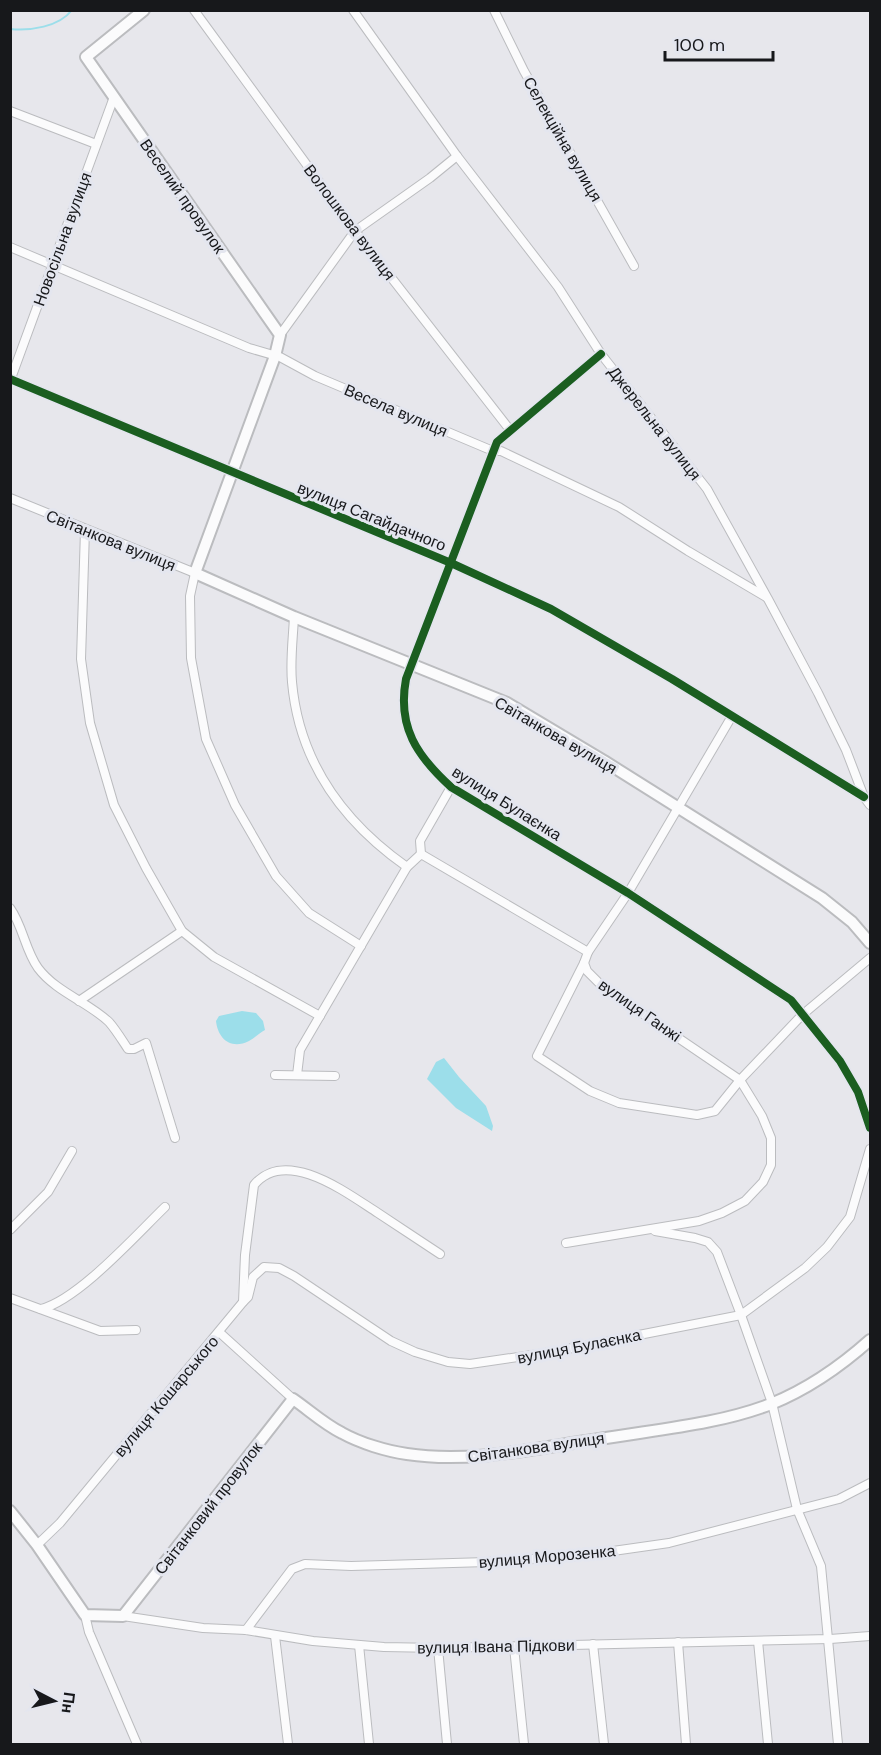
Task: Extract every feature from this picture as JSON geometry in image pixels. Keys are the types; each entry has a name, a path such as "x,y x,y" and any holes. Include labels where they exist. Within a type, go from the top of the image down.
{"street":[{"name":"Веселий провулок","path":"144,10 86,57 280,334"},
{"name":"Волошкова вулиця","path":"194,10 355,231 510,430"},
{"name":"Джерельна вулиця","path":"353,10 457,156 558,287 601,354 707,489 768,598 846,750 864,797 870,805"},
{"path":"495,13 507,10"},
{"name":"Селекційна вулиця","path":"495,13 634,266"},
{"name":"Новосільна вулиця","path":"11,380 114,97"},
{"path":"10,111 96,144"},
{"path":"361,946 309,913 276,876 235,805 206,739 191,658 190,596 195,573 275,356 280,334 355,231 457,156"},
{"name":"Весела вулиця","path":"10,247 249,348 275,356 315,376 493,451 501,451 619,507 768,598"},
{"name":"вулиця Булаєнка","path":"601,354 497,442 411,665 404,692 406,721 410,735 429,767 451,787 628,892 791,1000 840,1061 858,1092 870,1128"},
{"name":"вулиця Сагайдачного","path":"11,380 451,563 551,609 864,797"},
{"name":"Світанкова вулиця","path":"10,498 507,703 822,898 852,922 870,943"},
{"path":"85,530 81,659 90,723 114,805 182,931 214,957 320,1016"},
{"path":"294,617 291,680 303,738 333,798 380,848 407,867"},
{"path":"732,716 628,892 588,952 537,1056 590,1091 619,1103 697,1115 715,1110 740,1080 802,1015 870,958"},
{"path":"421,854 420,841 451,787"},
{"path":"297,1075 300,1050 407,867 421,854"},
{"path":"421,854 588,952"},
{"path":"10,908 38,968 51,981 109,1023 129,1049 146,1043 175,1138"},
{"path":"80,1001 182,931"},
{"name":"вулиця Ганжі","path":"566,1244 699,1221 722,1214 745,1201 763,1182 771,1165 771,1138 762,1116 740,1080 602,986 586,970 584,963"},
{"path":"275,1075 335,1076"},
{"name":"вулиця Булаєнка","path":"243,1302 248,1297 253,1277 264,1267 279,1268 351,1313 390,1341 415,1352 448,1362 470,1364 552,1352 741,1315 805,1268 827,1247 850,1218 870,1149"},
{"path":"10,1230 48,1192 72,1151"},
{"path":"243,1302 245,1255 254,1185 259,1178 276,1170 305,1173 328,1181 440,1254"},
{"path":"41,1309 50,1307 69,1295 96,1274 165,1207"},
{"path":"648,1230 708,1242 717,1252 741,1315 772,1403 797,1509 822,1566 838,1744"},
{"path":"10,1298 100,1331 136,1330"},
{"name":"вулиця Кошарського","path":"37,1545 60,1522 243,1302"},
{"name":"Світанкова вулиця","path":"219,1332 293,1399 341,1433 405,1454 466,1457 725,1418 772,1403 812,1382 845,1362 870,1340"},
{"name":"Світанковий провулок","path":"123,1616 293,1399"},
{"name":"вулиця Морозенка","path":"246,1630 292,1569 305,1564 351,1566 487,1562 578,1556 669,1543 839,1498 870,1483"},
{"path":"10,1511 37,1545 85,1615 89,1632 137,1744"},
{"path":"85,1615 123,1616"},
{"name":"вулиця Івана Підкови","path":"123,1616 203,1628 246,1630 275,1636 359,1645 438,1648 758,1641 870,1636"},
{"path":"275,1636 288,1744"},
{"path":"758,1641 768,1744"},
{"path":"678,1642 686,1744"},
{"path":"593,1644 604,1744"},
{"path":"359,1645 369,1744"},
{"path":"514,1647 524,1744"},
{"path":"438,1648 447,1744"}],"water":[{"path":"242,1011 256,1013 263,1021 265,1030 242,1043 226,1041 219,1033 216,1021 219,1016"},
{"path":"444,1058 486,1106 493,1126 492,1131 456,1108 427,1079 436,1062"}],"waterway":[{"path":"10,29 44,27 60,20 72,10"}],"cycle path":[{"path":"601,354 497,442 406,679 404,712 407,726 419,752 451,787 628,893 791,1000 840,1061 858,1092 870,1128"},
{"path":"10,379 451,563 551,609 672,679 864,797"}]}
